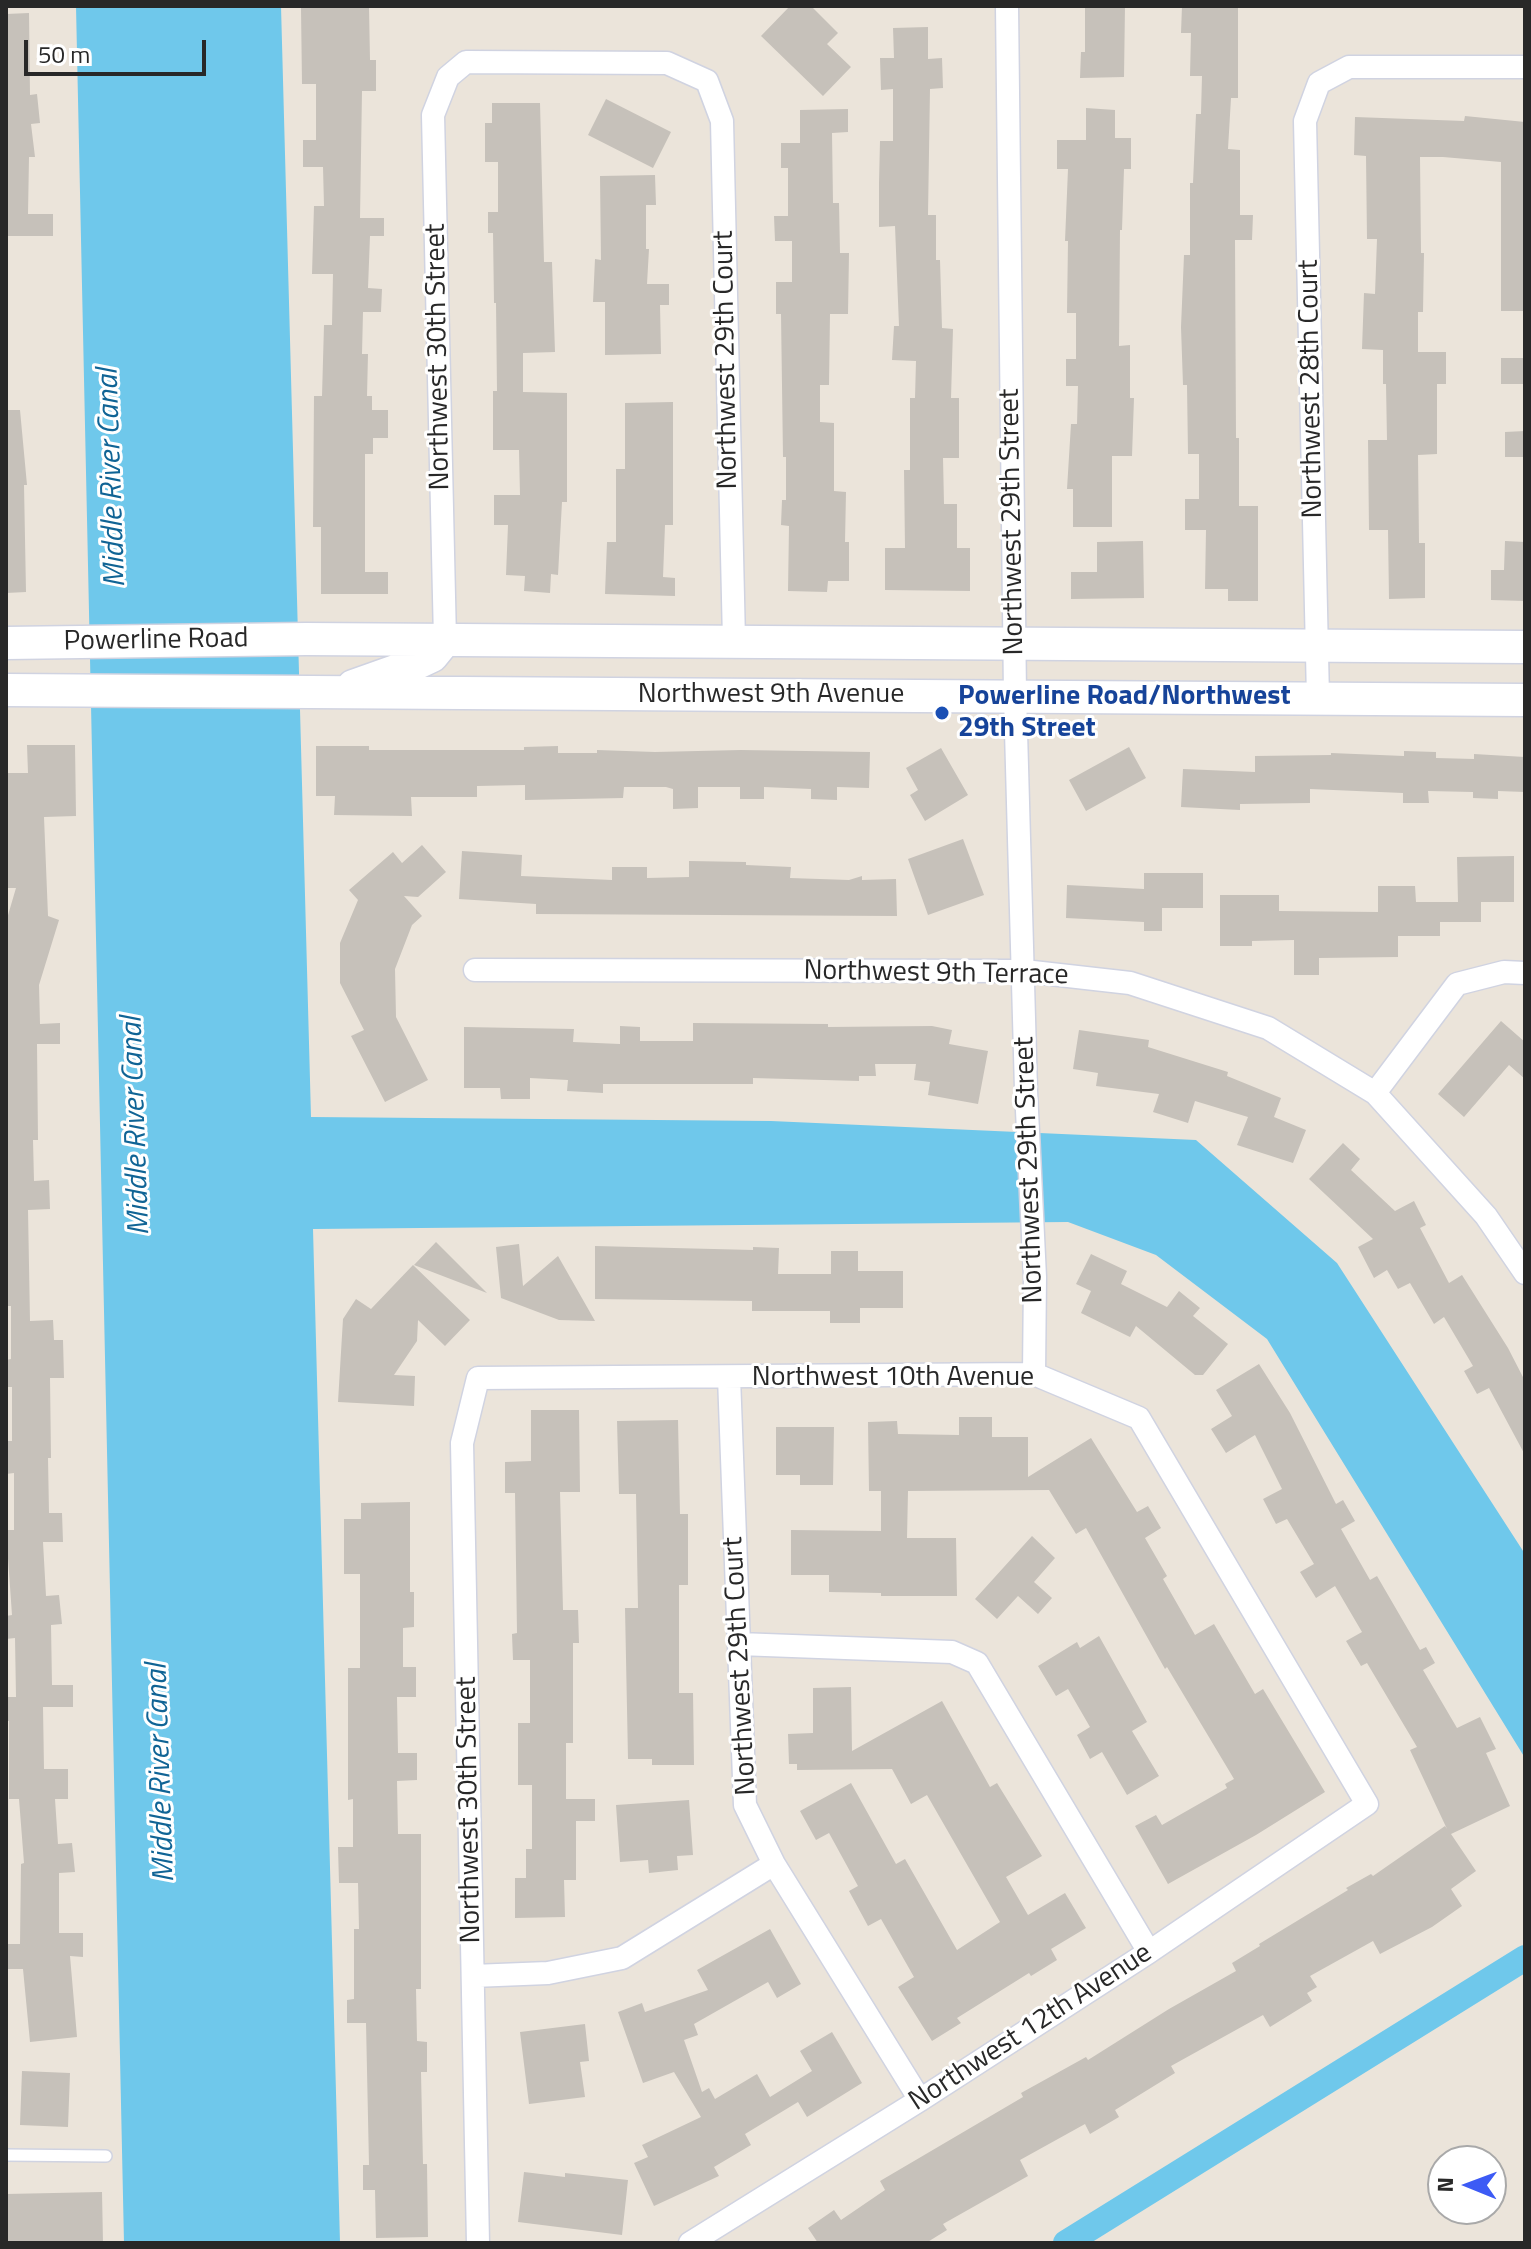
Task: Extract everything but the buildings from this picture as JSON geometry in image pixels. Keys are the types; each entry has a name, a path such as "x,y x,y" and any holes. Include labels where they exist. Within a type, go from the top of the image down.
{"main road":[{"name":"Northwest 9th Avenue","path":"306,639 1525,647"},
{"name":"Powerline Road","path":"6,643 306,639"},
{"path":"320,693 415,664 432,656 445,640"},
{"name":"Powerline Road","path":"6,690 320,693"},
{"name":"Northwest 9th Avenue","path":"320,693 1525,700"}],"street":[{"name":"Northwest 29th Street","path":"1007,6 1015,695 1026,1090 1035,1277 1034,1374"},
{"name":"Northwest 29th Court","path":"448,77 466,62 667,63 707,81 722,121 734,641"},
{"name":"Northwest 28th Court","path":"1318,698 1305,121 1319,83 1349,67 1525,67"},
{"name":"Northwest 30th Street","path":"445,640 433,115 448,77"},
{"name":"Northwest 9th Terrace","path":"475,970 1024,971 1130,983 1268,1028 1375,1093 1486,1216 1525,1273"},
{"path":"1375,1093 1457,984 1504,972 1525,973"},
{"name":"Northwest 10th Avenue","path":"478,1378 1034,1374 1139,1418 1367,1804"},
{"name":"Northwest 29th Court","path":"729,1377 745,1805 774,1864 920,2100"},
{"name":"Northwest 30th Street","path":"478,1378 462,1443 478,2243"},
{"path":"739,1644 952,1652 977,1663 1149,1952"},
{"name":"Northwest 12th Avenue","path":"690,2243 1149,1952 1367,1804"},
{"path":"473,1976 548,1973 622,1958 774,1864"}],"lane":[{"path":"6,2155 106,2156"}],"water":[{"name":"Middle River Canal","path":"76,6 281,6 311,1117 771,1121 1196,1140 1337,1263 1525,1554 1525,1758 1267,1339 1156,1255 1068,1222 313,1229 340,2243 124,2243"}],"waterway":[{"path":"1066,2243 1525,1958"}],"place":[{"name":"Powerline Road/Northwest 29th Street","path":"942,713"}]}
